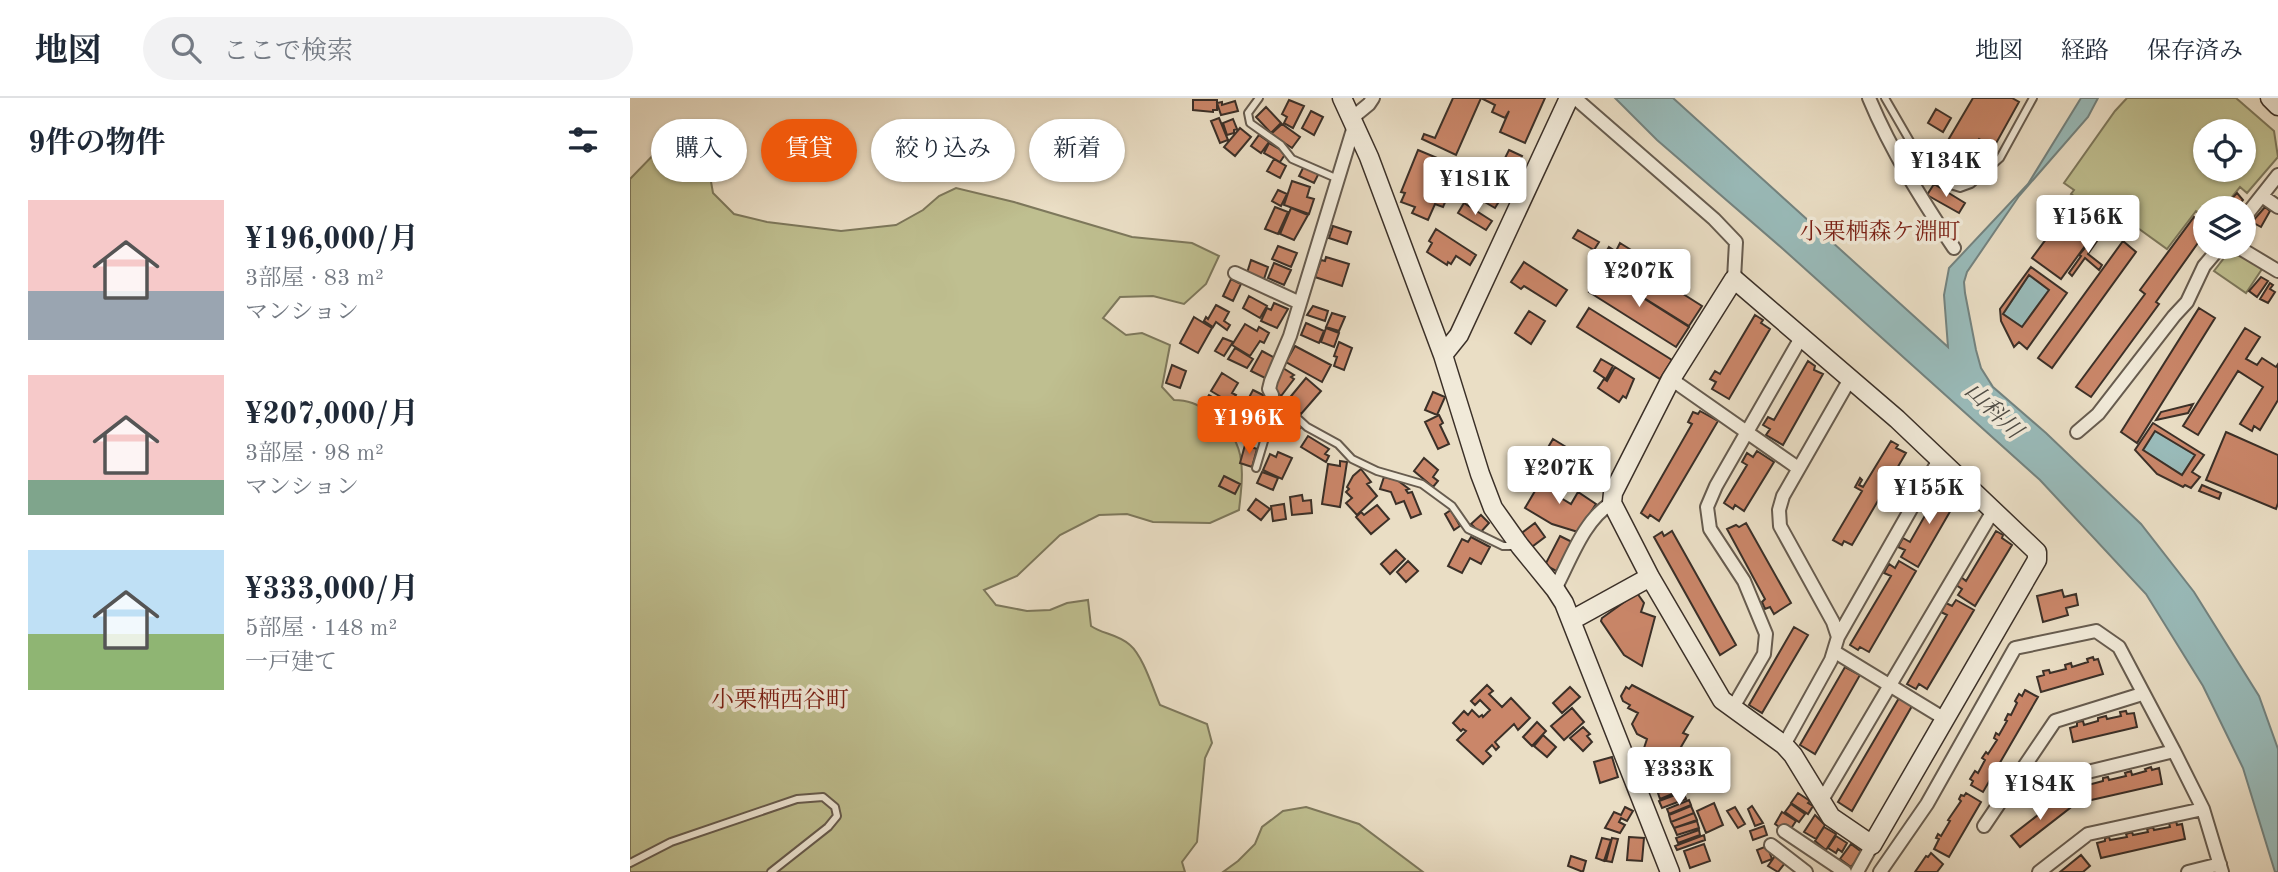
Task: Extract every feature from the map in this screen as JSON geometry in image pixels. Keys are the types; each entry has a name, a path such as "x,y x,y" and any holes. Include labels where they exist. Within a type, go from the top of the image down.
{"street":[{"path":"1342,98 1443,355 1493,508 1555,589 1572,620 1670,872"},
{"path":"1272,395 1269,389 1271,381 1290,336 1353,121 1373,98"},
{"path":"1443,355 1459,335 1569,98"},
{"path":"1575,98 1714,219 1736,242 1734,279 1671,379 1613,492 1612,503 1650,577 1721,700 1784,745 1831,817 1872,845"},
{"path":"1868,98 1919,195 1954,248"},
{"path":"2270,98 2278,106"},
{"path":"2256,203 2278,175"},
{"path":"2262,196 2278,207"},
{"path":"2256,258 2278,271"},
{"path":"2077,432 2098,414 2187,302 2210,259"},
{"path":"1235,273 1300,303"},
{"path":"1734,279 1940,458 2037,552 2037,560 1857,872"},
{"path":"1732,709 1764,654 1766,634 1744,581 1710,529 1707,507 1710,497 1802,337"},
{"path":"1671,379 1798,468"},
{"path":"1838,637 1833,622 1780,526 1779,510 1783,496 1798,468 1850,379"},
{"path":"1784,745 1835,652 1838,637 1940,458"},
{"path":"1555,589 1600,509 1612,503"},
{"path":"1822,800 1993,510"},
{"path":"1572,620 1650,577"},
{"path":"1880,872 1927,804 2015,648 2096,631 2119,647 2203,809 2221,868 2188,872"},
{"path":"1835,652 1945,719"},
{"path":"1984,826 2055,721 2143,694"},
{"path":"2071,776 2174,751"},
{"path":"2039,872 2088,834 2203,809"},
{"path":"1784,831 1846,872"},
{"path":"1771,845 1806,872"}],"lane":[{"path":"1259,98 1248,113 1250,123 1281,145 1292,159 1338,179"},
{"path":"1885,98 1929,174 1960,188 1971,184 2000,158 2033,98"},
{"path":"1256,468 1273,411 1272,395"},
{"path":"1272,395 1307,427 1338,444 1352,459 1377,471 1422,484 1452,506 1468,529 1503,547 1520,546"},
{"path":"630,863 671,842 797,799 823,797 835,807 837,816 828,827 771,872"}],"green space":[{"path":"2127,98 2236,98 2274,131 2278,157 2247,193 2240,187 2233,196 2193,196 2193,215 2167,249 2117,213 2103,216 2071,194 2074,190 2064,183"},
{"path":"651,157 651,182 711,182 713,193 734,214 767,222 841,231 896,225 923,210 939,196 956,188 1132,237 1192,243 1219,256 1206,284 1184,304 1153,296 1120,297 1103,318 1126,335 1142,333 1170,345 1162,387 1174,400 1192,403 1209,412 1221,422 1237,444 1242,467 1239,510 1210,523 1153,522 1127,514 1099,515 1060,535 1017,576 984,590 996,605 1027,611 1050,610 1067,603 1088,600 1091,626 1120,639 1135,650 1160,705 1207,724 1212,743 1205,758 1197,842 1182,862 1185,872 630,872 630,179"},
{"path":"2223,259 2246,259 2262,269 2246,293 2214,271"},
{"path":"1306,807 1359,824 1423,872 1223,872 1255,844 1262,827 1283,811"}],"water":[{"name":"山科川","path":"1615,98 1673,98 1948,347 1944,295 1949,268 2028,184 2081,98 2098,98 2088,117 2019,196 1967,272 1965,293 1976,350 1981,368 1993,387 2046,433 2141,524 2194,592 2259,696 2278,749 2278,872 2275,872 2243,768 2203,686 2146,594 2040,480 1783,249 1657,140"},
{"path":"2029,275 2049,290 2022,327 2003,314"},
{"path":"2155,431 2195,455 2182,475 2143,450"}],"building":[{"path":"1453,98 1481,98 1456,155 1422,139 1424,134 1435,138"},
{"path":"1481,98 1545,98 1525,143 1500,132 1509,111 1505,118 1492,112 1495,105"},
{"path":"1973,98 2012,98 2019,102 1994,147 1979,139 1956,177 1948,172 1947,175 1934,164"},
{"path":"1193,100 1217,100 1217,110 1193,110"},
{"path":"1289,100 1304,106 1293,128 1284,123 1287,117 1282,114"},
{"path":"1235,101 1238,111 1221,115 1217,103 1222,102 1222,105"},
{"path":"1266,107 1281,123 1271,133 1256,117"},
{"path":"1936,109 1951,118 1943,132 1928,123"},
{"path":"1311,111 1323,117 1314,135 1302,128"},
{"path":"1219,118 1228,140 1220,143 1211,121"},
{"path":"1233,119 1237,129 1227,135 1223,123"},
{"path":"1282,124 1300,137 1292,148 1271,134"},
{"path":"1240,128 1251,137 1235,156 1224,147"},
{"path":"1259,135 1269,142 1261,153 1251,146"},
{"path":"1269,143 1286,153 1280,162 1264,153"},
{"path":"1418,150 1454,165 1444,188 1450,191 1443,207 1435,204 1428,220 1412,213 1415,207 1401,202 1405,193 1401,192"},
{"path":"1509,150 1522,156 1515,169 1503,162"},
{"path":"1274,159 1286,166 1280,178 1267,171"},
{"path":"1494,159 1514,171 1504,198 1479,183"},
{"path":"1304,166 1319,173 1314,183 1299,176"},
{"path":"1292,181 1310,187 1307,197 1314,199 1309,214 1284,205"},
{"path":"1934,184 1965,203 1959,213 1927,195"},
{"path":"1483,188 1501,198 1495,208 1478,198"},
{"path":"1278,190 1287,194 1281,206 1272,201"},
{"path":"2076,199 2104,220 2061,279 2032,258"},
{"path":"1464,203 1492,221 1486,230 1458,213"},
{"path":"1275,207 1288,212 1278,234 1265,229"},
{"path":"2265,207 2270,211 2261,227 2256,224 2256,217"},
{"path":"1291,208 1308,215 1294,240 1280,234"},
{"path":"2193,218 2193,250 2156,302 2159,304 2091,397 2076,387 2145,294 2140,290"},
{"path":"1333,226 1351,232 1347,244 1329,238"},
{"path":"1436,229 1476,255 1470,265 1456,256 1451,264 1448,262 1447,265 1427,252 1432,243 1429,241"},
{"path":"1578,230 1599,242 1594,250 1573,238"},
{"path":"2098,232 2102,234 2088,254 2102,265 2099,270 2085,258 2072,276 2069,273 2081,256 2079,255"},
{"path":"2123,241 2136,252 2052,368 2038,358"},
{"path":"1620,243 1636,253 1631,260 1616,251"},
{"path":"1278,246 1297,253 1291,267 1272,259"},
{"path":"1609,247 1702,306 1689,326 1596,268"},
{"path":"1326,257 1349,264 1342,286 1315,277 1321,260 1325,261"},
{"path":"1251,260 1268,267 1264,279 1247,273"},
{"path":"1524,262 1567,290 1556,306 1524,286 1521,289 1511,282"},
{"path":"1274,263 1291,270 1284,285 1268,278"},
{"path":"2031,267 2067,293 2027,349 2019,342 2014,347 2001,321 2000,309","holes":["2029,275 2049,290 2022,327 2003,314"]},
{"path":"1602,272 1689,327 1676,347 1589,292"},
{"path":"2261,277 2268,281 2257,297 2249,291"},
{"path":"1231,279 1241,284 1233,301 1223,296"},
{"path":"2270,283 2273,285 2270,289 2275,292 2268,303 2260,299"},
{"path":"1249,296 1267,306 1260,318 1243,308"},
{"path":"1274,303 1288,309 1277,328 1261,321 1267,308 1271,310"},
{"path":"1216,305 1229,312 1224,321 1230,325 1227,330 1216,322 1213,327 1204,321"},
{"path":"1313,306 1328,311 1325,321 1307,315"},
{"path":"1589,308 1672,360 1660,379 1577,327"},
{"path":"2199,308 2215,318 2137,443 2121,432"},
{"path":"1529,311 1545,321 1531,344 1515,333"},
{"path":"1332,313 1345,317 1339,331 1326,327"},
{"path":"1755,315 1770,329 1729,399 1712,389 1716,382 1710,379 1715,371 1720,374"},
{"path":"1194,317 1212,328 1198,353 1180,343"},
{"path":"1306,323 1324,331 1319,343 1301,335"},
{"path":"1245,324 1257,331 1259,327 1269,333 1264,343 1260,341 1250,356 1232,345"},
{"path":"1326,328 1339,333 1334,347 1321,342"},
{"path":"2245,328 2260,337 2246,359 2257,365 2262,358 2276,367 2278,364 2278,400 2260,430 2254,426 2252,431 2240,424 2263,387 2238,371 2198,435 2183,426"},
{"path":"1223,338 1233,342 1224,356 1215,351"},
{"path":"1339,342 1352,348 1344,370 1334,366"},
{"path":"1295,346 1331,365 1322,382 1286,362"},
{"path":"1235,348 1253,359 1247,368 1228,359"},
{"path":"1262,351 1277,359 1267,379 1251,371"},
{"path":"1601,359 1613,366 1606,379 1594,371"},
{"path":"1808,361 1815,366 1814,370 1823,374 1783,445 1766,435 1770,429 1763,425 1768,417 1774,420"},
{"path":"1172,365 1186,371 1180,388 1166,383"},
{"path":"1615,367 1634,379 1626,398 1623,396 1619,402 1598,388 1604,379 1607,381"},
{"path":"1283,368 1294,375 1291,377 1294,379 1281,396 1271,388"},
{"path":"1222,373 1238,383 1232,393 1236,395 1231,403 1211,391"},
{"path":"1306,378 1321,391 1301,414 1287,401"},
{"path":"1253,390 1267,397 1256,418 1237,412 1242,403 1245,405"},
{"path":"1433,392 1445,397 1437,415 1425,410"},
{"path":"1209,395 1230,407 1224,418 1203,405"},
{"path":"2193,404 2188,413 2156,420 2161,412"},
{"path":"1700,411 1718,421 1659,521 1650,515 1648,518 1641,513 1692,424 1688,422 1693,412 1698,414"},
{"path":"1287,414 1302,426 1293,436 1279,424"},
{"path":"1439,415 1443,423 1440,425 1449,444 1438,449 1425,422"},
{"path":"2153,423 2204,455 2192,472 2200,477 2191,488 2185,485 2183,487 2157,474 2135,450","holes":["2155,431 2195,455 2182,475 2143,450"]},
{"path":"2226,432 2278,455 2276,509 2206,480"},
{"path":"1308,436 1329,449 1325,454 1329,456 1326,462 1301,447"},
{"path":"1553,439 1594,464 1583,481 1543,456"},
{"path":"1891,441 1898,445 1896,448 1906,453 1852,545 1844,541 1842,545 1833,540 1862,491 1855,487 1860,478 1862,480 1859,485 1863,487"},
{"path":"1245,445 1257,449 1252,467 1240,463"},
{"path":"1757,451 1774,462 1744,511 1735,505 1733,509 1724,503 1747,465 1742,462 1747,453 1753,457"},
{"path":"1278,452 1292,458 1282,479 1263,470 1270,454 1276,457"},
{"path":"1424,458 1438,470 1433,477 1438,481 1433,487 1414,471"},
{"path":"1340,461 1347,462 1340,507 1322,504 1328,464 1340,466"},
{"path":"1361,469 1371,482 1367,484 1377,496 1357,515 1346,503 1352,498 1346,492 1353,476"},
{"path":"1262,472 1278,478 1273,490 1257,483"},
{"path":"1545,474 1567,488 1561,498 1571,504 1578,492 1596,504 1578,532 1552,524 1525,508"},
{"path":"1224,476 1240,484 1235,494 1219,486"},
{"path":"1384,477 1397,480 1409,489 1406,490 1408,493 1412,492 1421,514 1411,518 1404,501 1396,504 1391,492 1380,489"},
{"path":"1944,482 1951,487 1949,490 1959,496 1918,567 1901,557 1905,550 1898,547 1903,538 1910,542"},
{"path":"2202,485 2221,493 2219,499 2199,491"},
{"path":"1302,495 1303,501 1311,500 1312,513 1292,515 1290,497"},
{"path":"1256,499 1270,509 1261,520 1248,510"},
{"path":"1284,504 1286,519 1273,521 1271,506"},
{"path":"1377,505 1389,519 1371,534 1356,517 1361,512 1364,515"},
{"path":"1451,510 1460,526 1454,530 1445,514"},
{"path":"1481,515 1489,523 1480,533 1471,524"},
{"path":"1535,523 1545,537 1529,549 1519,535"},
{"path":"1746,523 1791,603 1774,614 1770,607 1765,609 1762,602 1765,599 1727,529"},
{"path":"1672,531 1736,645 1720,655 1654,537 1662,532 1664,536"},
{"path":"1996,531 2012,545 1975,606 1958,595 1962,589 1956,585 1961,577 1966,581"},
{"path":"1560,536 1576,544 1560,573 1545,565"},
{"path":"1471,537 1490,547 1481,564 1470,558 1462,573 1448,566 1462,539 1468,542"},
{"path":"1396,550 1405,559 1390,574 1381,564"},
{"path":"1408,561 1418,571 1406,582 1397,572"},
{"path":"1899,561 1916,571 1869,652 1860,647 1858,650 1850,645 1891,576 1884,573 1889,564 1895,568"},
{"path":"2062,590 2064,597 2076,594 2078,605 2066,608 2068,615 2043,622 2037,596"},
{"path":"1637,593 1644,603 1641,612 1655,617 1642,666 1624,655 1601,621"},
{"path":"1956,600 1974,610 1927,689 1919,684 1916,689 1907,684 1947,615 1941,612 1946,603 1952,606"},
{"path":"1794,627 1808,635 1762,713 1749,705"},
{"path":"2093,657 2094,660 2098,659 2103,674 2041,692 2037,677 2044,675 2043,671 2049,670 2050,673 2066,669 2065,665 2071,663 2072,667 2088,662 2087,659"},
{"path":"1845,667 1860,675 1815,754 1800,745"},
{"path":"1487,685 1493,691 1489,694 1502,707 1511,698 1530,718 1518,730 1514,724 1495,742 1499,747 1496,750 1492,745 1486,751 1491,756 1483,764 1457,740 1466,731 1461,731 1453,723 1464,711 1468,715 1472,710 1479,717 1483,717 1490,710 1480,700 1475,705 1471,701"},
{"path":"1632,685 1693,717 1683,733 1688,735 1681,747 1684,749 1678,761 1665,750 1661,757 1643,751 1647,739 1637,734 1632,724 1638,713 1628,708 1630,705 1623,701 1621,696 1626,687 1629,689"},
{"path":"1570,687 1580,697 1562,713 1553,703"},
{"path":"2025,690 2038,697 1983,792 1971,785 1973,781 1970,779 1975,771 1978,773 1985,760 1982,758 1997,740 1994,738 1996,733 1999,735 2008,714 2011,715 2017,703 2015,701 2019,694 2022,696"},
{"path":"1899,698 1912,706 1852,811 1838,802"},
{"path":"1572,708 1584,722 1564,740 1551,726"},
{"path":"2126,711 2127,714 2134,713 2137,727 2073,742 2070,728 2077,726 2077,722 2083,721 2084,725 2106,716 2107,719 2121,716 2120,712"},
{"path":"1537,722 1546,731 1532,746 1523,737"},
{"path":"1583,727 1590,734 1587,736 1592,742 1583,751 1570,738"},
{"path":"1543,735 1556,747 1547,757 1534,746"},
{"path":"1612,757 1618,777 1600,783 1594,762"},
{"path":"2151,767 2152,770 2159,768 2162,784 2078,803 2074,788 2082,786 2081,783 2087,782 2088,785 2103,781 2103,778 2108,777 2109,780 2126,776 2125,773 2131,771 2132,775"},
{"path":"1675,771 1677,776 1655,785 1653,779"},
{"path":"1675,778 1678,785 1658,792 1655,786"},
{"path":"1678,785 1680,791 1660,799 1658,793"},
{"path":"1683,792 1686,799 1662,808 1659,801"},
{"path":"1798,793 1813,806 1808,814 1791,803"},
{"path":"1966,793 1981,802 1949,857 1934,849 1939,839 1936,838 1938,834 1941,836 1950,821 1948,820 1961,801 1961,795"},
{"path":"2061,797 2070,808 2020,847 2011,836"},
{"path":"1689,800 1691,805 1669,814 1667,809"},
{"path":"1714,803 1723,825 1706,833 1697,811"},
{"path":"1791,804 1805,814 1799,822 1785,812"},
{"path":"1691,806 1694,813 1671,822 1669,815"},
{"path":"1752,806 1763,823 1755,826 1748,809"},
{"path":"1625,807 1633,811 1627,821 1621,818 1619,822 1625,825 1620,833 1605,828 1614,812 1621,815"},
{"path":"1735,807 1745,824 1738,828 1727,811"},
{"path":"1782,812 1796,821 1790,830 1775,824"},
{"path":"1694,813 1697,820 1674,828 1671,822"},
{"path":"1815,815 1825,825 1816,839 1804,832"},
{"path":"1697,821 1699,828 1677,835 1674,828"},
{"path":"2176,821 2177,825 2182,824 2185,839 2101,858 2097,843 2105,841 2105,838 2109,837 2110,840 2127,837 2126,834 2148,832 2147,829 2153,827 2154,830 2170,827 2169,823"},
{"path":"1764,826 1767,835 1753,840 1750,831"},
{"path":"1824,827 1836,834 1826,850 1815,841"},
{"path":"1699,830 1700,835 1678,843 1676,838"},
{"path":"1704,835 1705,840 1677,850 1675,846"},
{"path":"1836,836 1847,843 1842,852 1838,849 1836,853 1828,848"},
{"path":"1629,837 1644,838 1642,861 1627,860"},
{"path":"1602,838 1611,840 1604,861 1596,858"},
{"path":"1612,838 1618,839 1612,862 1606,861"},
{"path":"1704,844 1710,861 1690,868 1684,851"},
{"path":"1851,844 1863,853 1851,867 1840,859"},
{"path":"1767,846 1772,859 1762,863 1757,850"},
{"path":"1931,853 1943,864 1937,872 1915,872 1926,856"},
{"path":"2081,855 2090,866 2083,872 2060,872"},
{"path":"1571,856 1586,861 1583,872 1568,866"},
{"path":"1775,856 1785,863 1778,872 1768,866"}],"district":[{"name":"小栗栖森ケ淵町","path":"1880,231"},
{"name":"小栗栖西谷町","path":"780,699"}]}
